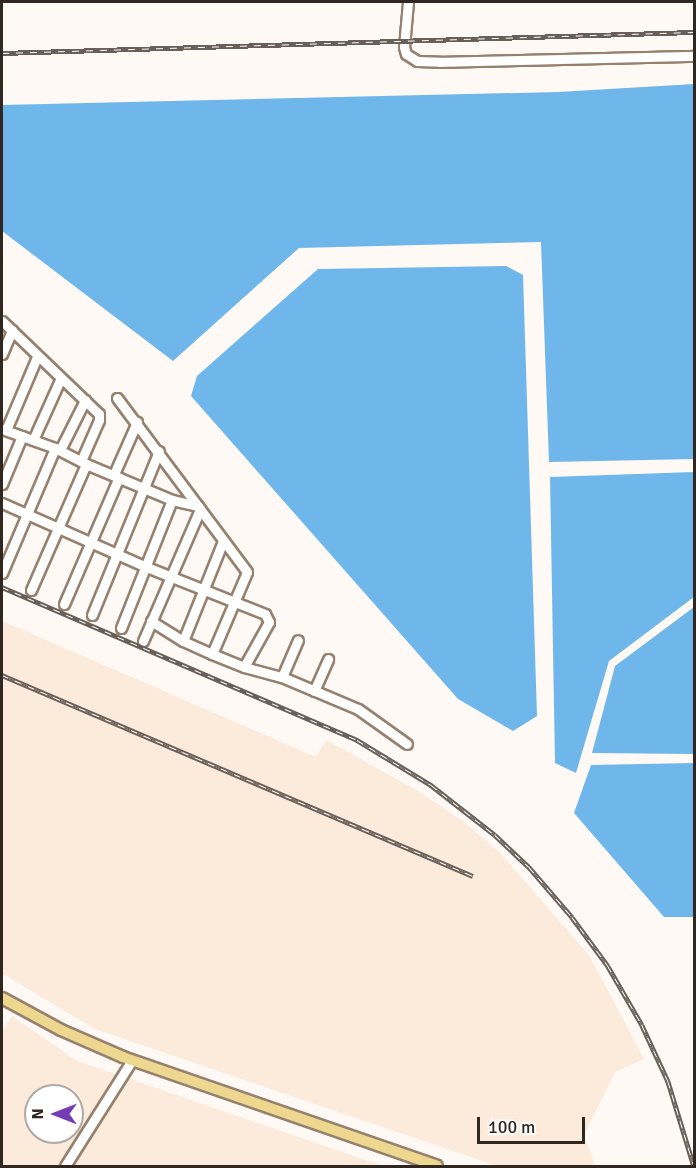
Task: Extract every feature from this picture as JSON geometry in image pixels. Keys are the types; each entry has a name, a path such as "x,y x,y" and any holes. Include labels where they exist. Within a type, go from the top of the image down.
{"main road":[{"path":"2,998 61,1030 132,1060 437,1167"}],"street":[{"path":"408,2 404,47 406,54 417,61 694,56"},
{"path":"2,321 60,380 85,400 99,417 58,528 31,590"},
{"path":"2,354 12,330"},
{"path":"37,357 4,430 58,449 83,463 172,500 199,508"},
{"path":"33,440 60,380"},
{"path":"117,398 247,572 212,654"},
{"path":"2,573 26,515 85,400"},
{"path":"64,604 137,422"},
{"path":"2,484 22,436"},
{"path":"92,615 159,452"},
{"path":"121,628 172,500"},
{"path":"2,503 171,578 265,614 269,619 244,667"},
{"path":"143,642 199,508"},
{"path":"183,641 223,542"},
{"path":"151,621 183,641 212,654 244,667 282,677 364,713 407,744"},
{"path":"282,677 298,640"},
{"path":"314,691 328,659"},
{"path":"65,1167 132,1060"}],"shaded area":[{"path":"2,621 316,757 326,740 418,791 464,822 500,853 589,955 644,1059 615,1072 584,1135 595,1166 497,1166 95,1029 2,973"},
{"path":"12,1016 77,1061 383,1166 2,1166 2,1031"}],"water":[{"path":"694,84 694,459 549,462 541,242 299,248 173,361 2,231 2,105 558,92"},
{"path":"506,266 523,275 537,716 513,731 458,699 191,396 197,376 318,269"},
{"path":"694,472 694,597 609,661 576,773 555,763 550,477"},
{"path":"694,607 694,754 592,753 615,666"},
{"path":"694,763 694,917 664,917 574,813 591,765"}],"railway":[{"path":"2,53 694,32"},
{"path":"2,587 357,740 431,785 495,835 529,867 572,917 608,966 642,1025 668,1081 694,1166"},
{"path":"2,675 473,876"}]}
